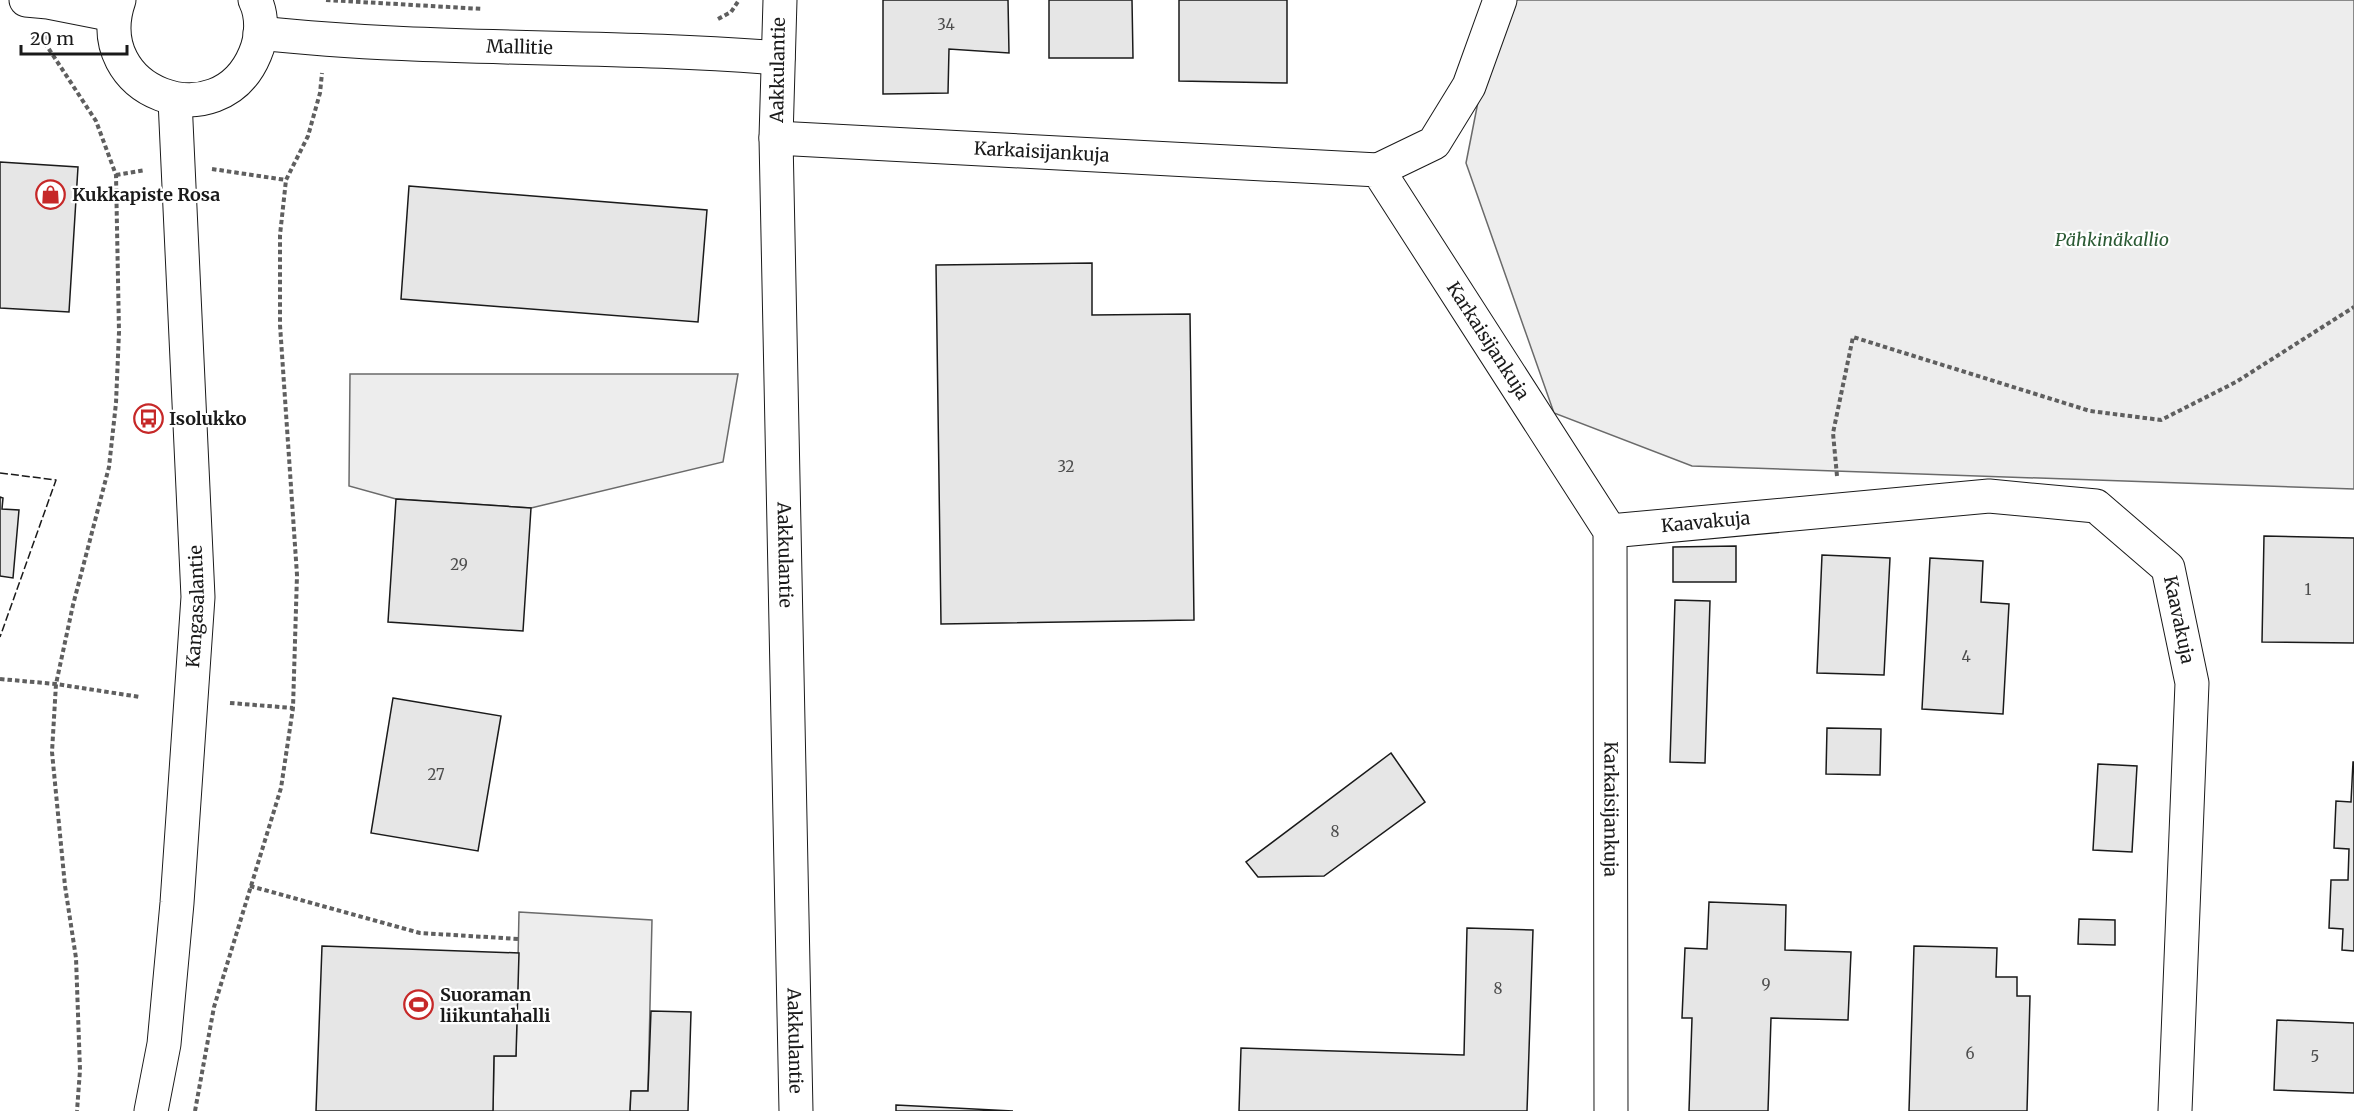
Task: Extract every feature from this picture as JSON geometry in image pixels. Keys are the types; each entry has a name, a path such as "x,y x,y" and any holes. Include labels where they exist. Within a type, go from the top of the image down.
{"street":[{"path":"37,1 116,7 113,38 120,60 134,79 153,93 175,100 198,100 219,93 237,80 252,62 260,33 255,0"},
{"name":"Aakkulantie","path":"780,0 776,138 796,1111"},
{"path":"1378,170 1434,143 1469,86 1500,0"},
{"name":"Mallitie","path":"260,33 324,40 696,51 778,58"},
{"name":"Kangasalantie","path":"151,1111 164,1044 177,903 198,597 175,100"},
{"name":"Karkaisijankuja","path":"776,138 1378,170 1610,531 1611,1111"},
{"name":"Kaavakuja","path":"1610,531 1989,496 2096,506 2168,568 2192,683 2175,1111"}],"path":[{"path":"326,0 490,9"},
{"path":"708,20 731,12 739,0"},
{"path":"37,1 45,43 96,121 116,175 118,332 116,403 109,467 73,605 56,684 52,752 65,886 76,958 80,1070 76,1111"},
{"path":"195,1111 214,1007 281,788 293,708 297,575 280,325 280,235 286,180 308,136 320,93 322,72"},
{"path":"1839,510 1833,433 1853,337 2090,411 2161,420 2236,382 2354,307"},
{"path":"0,679 56,684 140,697"},
{"path":"230,703 293,708"},
{"path":"250,886 420,933 519,939"}],"shaded area":[{"name":"Pähkinäkallio","path":"1498,0 2354,0 2354,489 1692,466 1554,413 1466,163"},
{"path":"350,374 738,374 723,462 531,508 396,499 349,486"},
{"path":"519,912 652,920 648,1091 631,1091 630,1111 493,1111 494,1056 516,1056"}],"building":[{"path":"883,0 1008,0 1009,53 949,49 948,93 883,94"},
{"path":"1049,0 1132,0 1133,58 1049,58"},
{"path":"1179,0 1287,0 1287,83 1179,81"},
{"path":"0,162 78,167 69,312 0,308"},
{"path":"409,186 707,210 698,322 401,299"},
{"path":"1092,263 1092,315 1190,314 1194,620 941,624 936,265"},
{"path":"0,497 3,498 2,509 19,510 13,578 0,576"},
{"path":"396,499 531,508 523,631 388,622"},
{"path":"2264,536 2354,538 2354,643 2262,642"},
{"path":"1736,546 1736,582 1673,582 1673,547"},
{"path":"1822,555 1890,558 1884,675 1817,673"},
{"path":"1930,558 1983,561 1981,602 2009,604 2003,714 1922,709"},
{"path":"1675,600 1710,601 1705,763 1670,762"},
{"path":"393,698 501,716 478,851 371,833"},
{"path":"1827,728 1881,729 1880,775 1826,774"},
{"path":"1391,753 1425,802 1324,876 1258,877 1246,862"},
{"path":"2353,762 2354,951 2342,950 2343,929 2329,928 2331,880 2348,880 2349,849 2334,848 2336,801 2351,802"},
{"path":"2098,764 2137,766 2132,852 2093,850"},
{"path":"1709,902 1786,905 1785,950 1851,952 1848,1020 1771,1018 1768,1111 1689,1111 1692,1018 1682,1018 1685,948 1707,949"},
{"path":"2079,919 2115,920 2115,945 2078,944"},
{"path":"1467,928 1533,930 1527,1111 1239,1111 1241,1048 1464,1055"},
{"name":"Suoraman liikuntahalli","path":"322,946 519,953 516,1056 494,1056 493,1111 316,1111"},
{"path":"1914,946 1997,948 1996,977 2017,977 2017,996 2030,996 2027,1111 1909,1111"},
{"path":"651,1011 691,1012 688,1111 630,1111 631,1091 648,1091"},
{"path":"2277,1020 2354,1023 2354,1093 2274,1090"},
{"path":"896,1105 1013,1111 896,1111"}],"fence":[{"path":"0,473 56,480 0,637"}],"place":[{"name":"Kukkapiste Rosa","path":"51,195"},
{"name":"Isolukko","path":"148,419"},
{"name":"Suoraman liikuntahalli","path":"419,1005"}]}
